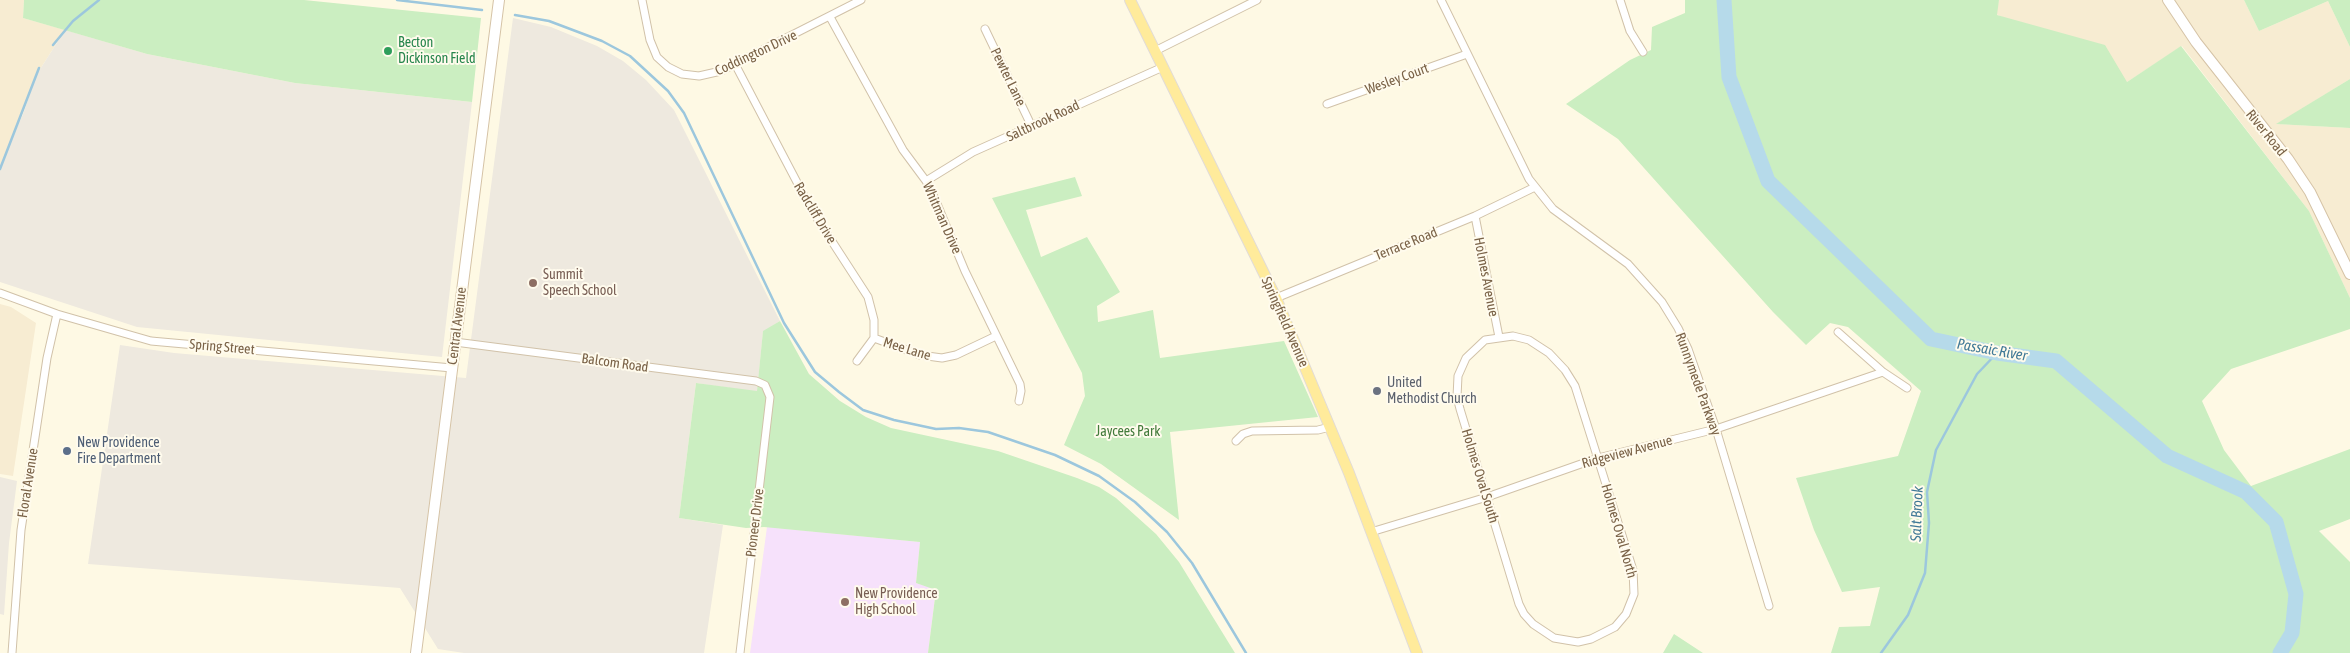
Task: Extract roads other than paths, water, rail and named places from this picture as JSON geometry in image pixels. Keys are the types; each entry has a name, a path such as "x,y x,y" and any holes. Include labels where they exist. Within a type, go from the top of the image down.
{"main road":[{"name":"Springfield Avenue","path":"1130,0 1276,298 1330,427 1416,653"}],"street":[{"name":"Central Avenue","path":"416,653 499,0"},
{"name":"Coddington Drive","path":"642,0 653,51 668,67 690,76 714,74 861,0"},
{"path":"1155,51 1257,0"},
{"name":"Runnymede Parkway","path":"1441,0 1535,187 1553,209 1628,264 1662,302 1688,349 1716,429 1769,606"},
{"path":"1620,0 1630,31 1643,52"},
{"name":"River Road","path":"2168,0 2211,63 2288,159 2322,213 2350,274"},
{"name":"Whitman Drive","path":"830,17 903,150 926,181 996,336 1020,384 1019,401"},
{"name":"Pewter Lane","path":"984,29 1031,125"},
{"name":"Wesley Court","path":"1327,104 1467,54"},
{"name":"Radcliff Drive","path":"735,64 810,209 868,297 874,320 874,338"},
{"name":"Saltbrook Road","path":"926,181 973,152 1163,67"},
{"name":"Terrace Road","path":"1276,298 1475,216 1535,187"},
{"name":"Holmes Avenue","path":"1475,216 1498,337"},
{"name":"Spring Street","path":"0,293 57,314 151,340 452,368"},
{"name":"Floral Avenue","path":"12,653 21,530 47,358 57,314"},
{"path":"1838,332 1883,372 1907,388"},
{"name":"Mee Lane","path":"874,338 920,355 942,358 956,355 996,336"},
{"name":"Holmes Oval North","path":"1498,337 1513,336 1529,340 1549,353 1565,370 1575,386 1635,578 1634,594 1626,614 1615,627 1603,635 1578,642 1554,638 1542,631 1524,614 1519,604"},
{"name":"Holmes Oval South","path":"1498,337 1486,340 1472,351 1460,371 1457,386 1460,409 1519,604"},
{"path":"857,361 874,338"},
{"name":"Balcom Road","path":"455,342 756,381 765,385 770,392"},
{"name":"Ridgeview Avenue","path":"1371,532 1487,497 1598,458 1716,429 1883,372"},
{"name":"Pioneer Drive","path":"740,653 770,392"},
{"path":"1236,441 1243,434 1252,431 1318,430 1330,427"}],"waterway":[{"path":"53,45 73,21 99,0"},
{"path":"397,0 482,10"},
{"name":"Passaic River","path":"1724,0 1729,77 1768,181 1931,339 1997,353 2056,361 2167,456 2246,492 2276,522 2296,594 2292,633 2280,653"},
{"path":"515,15 549,21 602,41 630,56 668,91 684,113 784,323 815,372 863,410 894,420 936,429 959,428 988,432 1055,455 1099,476 1135,502 1167,532 1192,563 1246,653"},
{"path":"0,169 39,68"},
{"name":"Salt Brook","path":"1881,653 1908,615 1925,573 1929,523 1927,492 1936,450 1977,374 1997,353"}],"place":[{"name":"Becton Dickinson Field","path":"388,51"},
{"name":"Summit Speech School","path":"533,283"},
{"name":"United Methodist Church","path":"1377,391"},
{"name":"New Providence Fire Department","path":"67,451"},
{"name":"New Providence High School","path":"845,602"}],"park label":[{"name":"Jaycees Park","path":"1128,432"}]}
